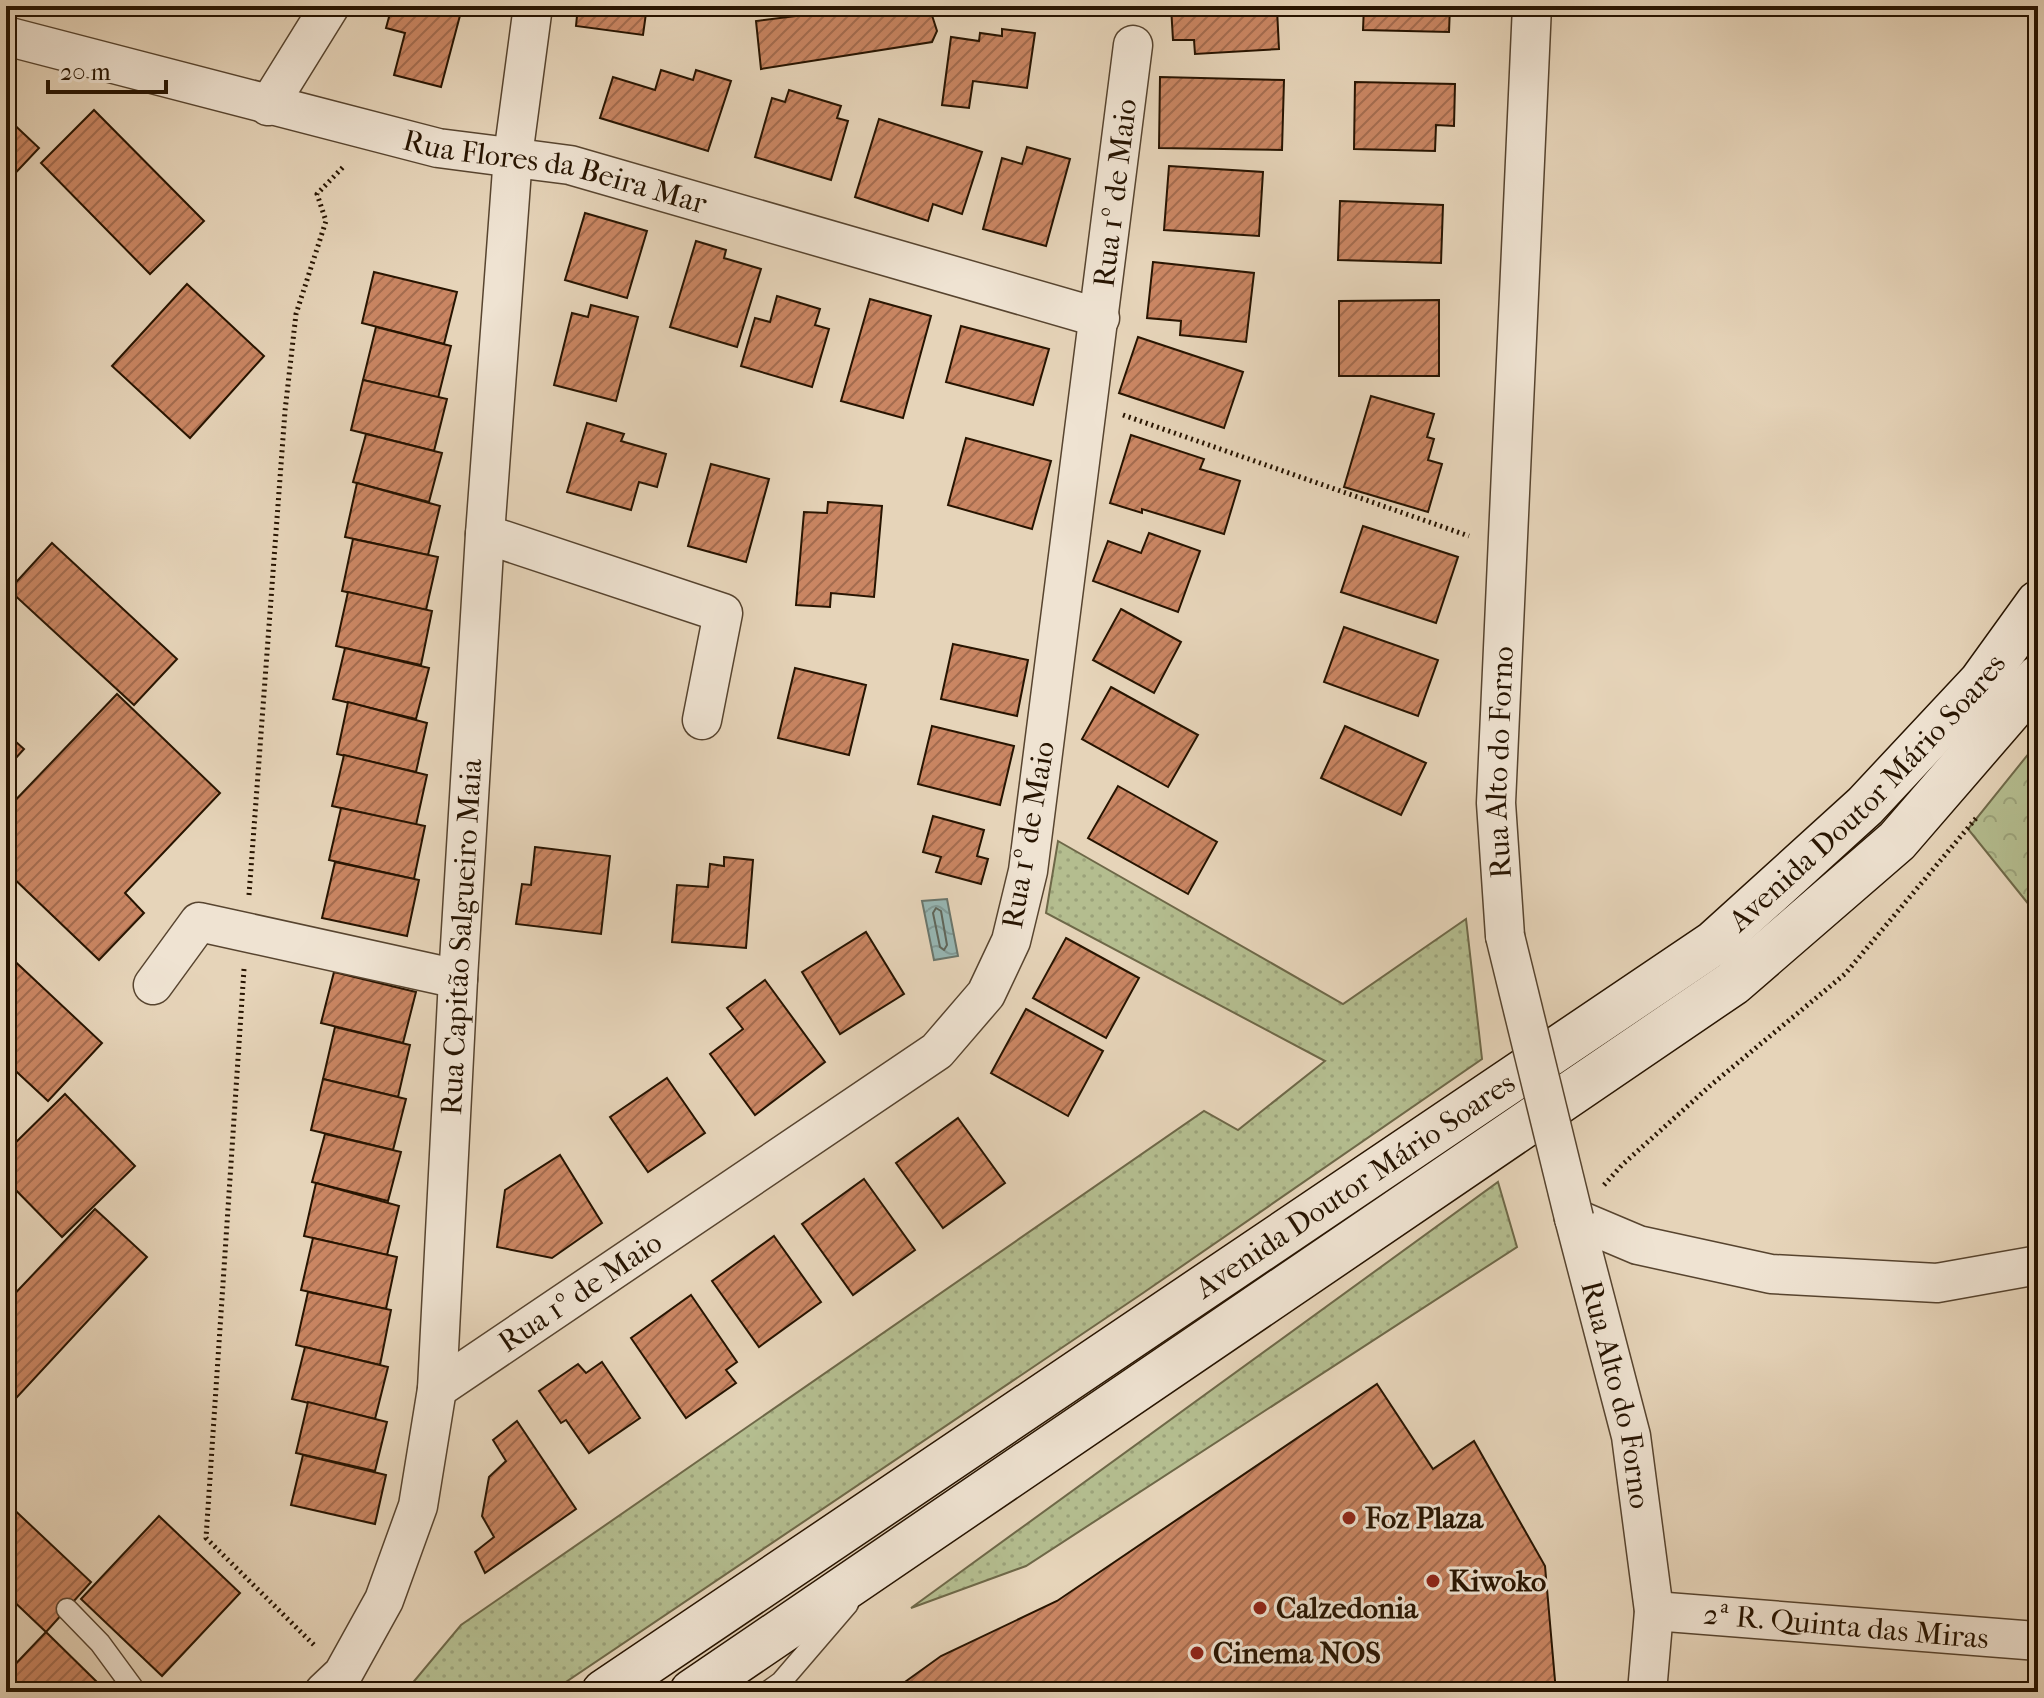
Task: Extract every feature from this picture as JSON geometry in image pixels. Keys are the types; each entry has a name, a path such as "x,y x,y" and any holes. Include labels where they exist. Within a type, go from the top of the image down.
{"main road":[{"name":"Avenida Doutor Mário Soares","path":"604,1692 1714,943 1865,806 1981,682 2038,603"},
{"name":"Avenida Doutor Mário Soares","path":"692,1692 1733,983 1897,841 2038,678"}],"street":[{"path":"268,106 330,6"},
{"name":"Rua Capitão Salgueiro Maia","path":"324,1692 343,1674 384,1600 418,1506 437,1389 485,534 513,156 533,6"},
{"name":"Rua Alto do Forno","path":"1532,6 1496,803 1505,936 1631,1436 1654,1611 1647,1692"},
{"name":"Rua Flores da Beira Mar","path":"6,36 438,148 570,165 1100,318"},
{"name":"Rua 1º de Maio","path":"437,1389 937,1051 986,994 1011,941 1028,871 1133,45"},
{"path":"485,534 723,613 702,720"},
{"path":"153,985 199,922 458,979"},
{"path":"1574,1218 1638,1245 1771,1274 1937,1283 2038,1265"},
{"name":"2ª R. Quinta das Miras","path":"1654,1611 2038,1641"}],"lane":[{"path":"767,1692 781,1682 881,1565"},
{"path":"67,1609 100,1643 136,1692"}],"path":[{"path":"1089,402 1507,550"},
{"path":"1574,1218 1622,1165 1711,1085 1845,974 1986,806"}],"green space":[{"path":"2038,742 2038,904 2030,906 1968,829"},
{"path":"1058,841 1343,1004 1466,919 1482,1059 1143,1293 551,1692 405,1692 461,1625 1204,1111 1238,1130 1325,1061 1046,913"},
{"path":"1498,1182 1517,1247 1026,1566 911,1608"}],"water":[{"path":"947,899 958,956 934,960 922,901"}],"building":[{"path":"392,6 462,8 441,87 394,75 405,33 386,28"},
{"path":"578,6 647,6 643,35 576,26"},
{"path":"876,6 929,6 937,31 932,42 761,69 756,21"},
{"path":"984,6 1014,6 1015,13 985,16"},
{"path":"1171,6 1269,6 1269,9 1277,9 1279,49 1195,54 1194,40 1173,40"},
{"path":"1364,6 1450,6 1449,32 1363,30"},
{"path":"1002,29 1035,33 1027,88 973,81 969,108 942,105 951,37 979,41 980,33 1002,36"},
{"path":"661,70 693,80 696,70 731,81 708,151 600,118 613,77 655,90"},
{"path":"1160,77 1284,80 1282,150 1159,148"},
{"path":"1355,82 1455,84 1454,126 1436,125 1435,151 1354,149"},
{"path":"789,90 841,106 837,118 848,121 831,180 755,157 772,98 785,102"},
{"path":"94,110 204,221 150,274 41,163"},
{"path":"6,117 39,148 6,183"},
{"path":"879,119 982,152 962,214 933,204 928,221 855,197"},
{"path":"1027,147 1070,159 1046,246 983,229 1002,158 1022,164"},
{"path":"1169,166 1263,172 1259,236 1164,230"},
{"path":"1340,201 1443,205 1441,263 1338,260"},
{"path":"585,213 647,231 627,298 565,280"},
{"path":"696,241 726,250 724,258 761,269 737,347 670,327"},
{"path":"1153,262 1254,273 1246,342 1180,335 1181,321 1147,318"},
{"path":"374,272 457,292 444,344 362,323"},
{"path":"187,284 264,356 190,438 112,366"},
{"path":"777,296 820,309 815,325 829,329 812,387 741,366 755,318 770,322"},
{"path":"870,299 931,316 903,418 841,401"},
{"path":"1439,300 1439,376 1339,376 1339,301"},
{"path":"591,305 638,317 616,401 554,385 572,313 588,317"},
{"path":"961,326 1049,349 1033,405 946,382"},
{"path":"376,327 451,346 438,398 363,380"},
{"path":"1138,337 1243,372 1224,428 1119,393"},
{"path":"363,380 447,399 434,451 351,430"},
{"path":"1371,396 1434,414 1427,437 1434,439 1428,460 1442,464 1428,512 1344,487"},
{"path":"587,423 624,434 621,441 666,454 657,487 639,482 631,510 567,492"},
{"path":"366,434 442,453 429,502 353,482"},
{"path":"1131,435 1204,459 1200,469 1240,481 1224,534 1142,509 1142,513 1110,503"},
{"path":"966,438 1051,461 1032,529 948,505"},
{"path":"711,464 769,479 746,562 688,546"},
{"path":"357,483 440,506 428,555 345,537"},
{"path":"828,502 882,506 874,597 831,593 830,607 796,605 804,512 827,513"},
{"path":"1363,526 1458,557 1436,623 1341,592"},
{"path":"1149,533 1200,551 1178,612 1093,581 1108,541 1141,553"},
{"path":"353,539 438,557 426,610 342,591"},
{"path":"52,543 177,659 134,705 9,590"},
{"path":"348,592 432,611 421,665 336,646"},
{"path":"1121,609 1181,642 1154,693 1093,660"},
{"path":"1344,627 1438,660 1418,716 1324,682"},
{"path":"953,644 1028,660 1017,716 941,699"},
{"path":"345,648 429,668 416,719 333,699"},
{"path":"795,668 866,685 849,755 778,738"},
{"path":"1111,687 1198,735 1168,787 1082,739"},
{"path":"117,694 220,793 125,893 144,913 99,960 6,871 6,810"},
{"path":"348,702 427,723 416,772 337,754"},
{"path":"932,726 1014,746 1000,805 918,784"},
{"path":"1345,726 1426,763 1401,815 1321,778"},
{"path":"6,733 24,749 6,769"},
{"path":"344,755 427,775 416,825 332,806"},
{"path":"1118,786 1217,842 1188,894 1088,838"},
{"path":"341,808 425,826 414,879 329,860"},
{"path":"933,816 984,830 977,856 988,859 981,884 936,872 941,857 923,852"},
{"path":"535,847 610,856 601,934 516,924 522,884 531,885"},
{"path":"724,857 753,860 746,948 672,942 677,885 708,887 710,864 724,866"},
{"path":"335,862 419,880 407,936 322,918"},
{"path":"866,932 904,994 840,1034 802,972"},
{"path":"1066,938 1139,978 1106,1038 1033,998"},
{"path":"6,953 102,1043 48,1101 6,1062"},
{"path":"334,972 416,992 403,1043 321,1023"},
{"path":"765,980 825,1062 755,1115 710,1054 743,1029 727,1008"},
{"path":"1026,1009 1103,1051 1068,1116 991,1073"},
{"path":"335,1027 410,1045 398,1097 323,1079"},
{"path":"667,1078 705,1133 648,1172 610,1117"},
{"path":"323,1079 406,1099 393,1150 311,1130"},
{"path":"65,1094 135,1166 62,1237 6,1180 6,1152"},
{"path":"958,1118 1005,1183 943,1228 896,1163"},
{"path":"325,1134 401,1152 388,1201 312,1182"},
{"path":"560,1155 602,1223 552,1258 497,1247 505,1190"},
{"path":"864,1179 915,1250 853,1295 802,1224"},
{"path":"316,1183 399,1206 387,1255 304,1236"},
{"path":"95,1209 147,1257 6,1409 6,1303"},
{"path":"774,1236 821,1302 759,1347 712,1281"},
{"path":"313,1238 397,1257 386,1309 301,1290"},
{"path":"308,1292 391,1310 380,1365 296,1345"},
{"path":"691,1295 737,1362 726,1370 736,1383 686,1418 631,1338"},
{"path":"305,1347 388,1367 375,1419 292,1399"},
{"path":"602,1362 640,1418 589,1453 566,1420 561,1423 539,1391 578,1364 586,1373"},
{"name":"Foz Plaza","path":"1377,1384 1433,1469 1474,1441 1545,1566 1556,1692 891,1692 941,1656 1057,1601"},
{"path":"308,1402 387,1422 375,1471 296,1453"},
{"path":"517,1421 576,1509 485,1573 475,1552 494,1537 482,1516 489,1477 506,1461 493,1440"},
{"path":"303,1455 386,1475 375,1524 291,1505"},
{"path":"6,1502 91,1582 46,1632 6,1594"},
{"path":"159,1516 240,1593 162,1676 81,1599"},
{"path":"46,1632 101,1686 93,1692 6,1692 6,1674"}],"place":[{"name":"Foz Plaza","path":"1349,1518"},
{"name":"Kiwoko","path":"1433,1581"},
{"name":"Calzedonia","path":"1260,1608"},
{"name":"Cinema NOS","path":"1197,1653"}]}
